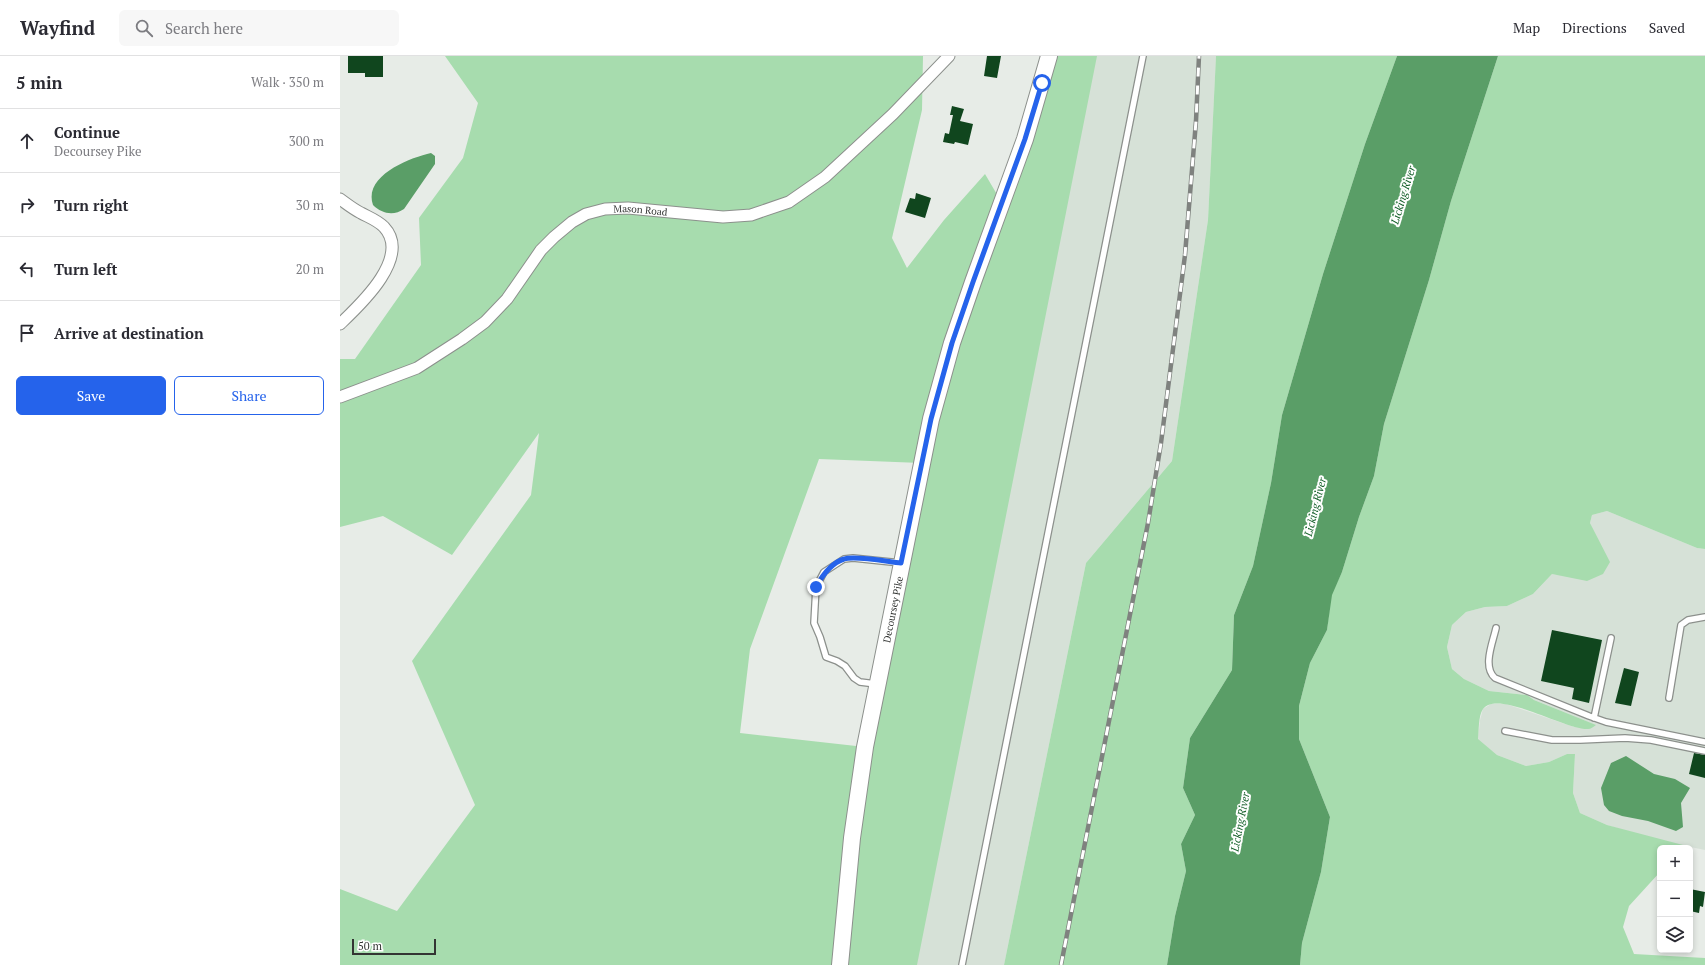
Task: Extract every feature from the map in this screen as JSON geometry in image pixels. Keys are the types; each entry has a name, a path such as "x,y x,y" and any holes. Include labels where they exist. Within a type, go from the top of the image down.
{"main road":[{"name":"Decoursey Pike","path":"840,965 852,838 865,747 931,419 952,343 1025,139 1049,56"}],"street":[{"name":"Mason Road","path":"340,397 417,368 485,322 507,299 540,250 554,236 572,222 586,214 605,209 628,208 723,217 751,214 789,202 825,177 893,114 949,56"},
{"path":"340,199 384,227 391,242 388,263 377,285 368,297 340,324"}],"lane":[{"path":"962,965 1143,56"},
{"path":"877,684 860,682 854,678 845,666 826,657 814,623 816,587 824,572 844,559 853,558 901,563"},
{"path":"1669,698 1681,625 1688,620 1705,617"},
{"path":"1496,628 1488,666 1490,674 1507,684 1533,692 1557,704 1606,722 1705,742"},
{"path":"1594,718 1612,638"},
{"path":"1505,731 1552,740 1625,738 1652,740 1705,751"}],"shaded area":[{"path":"445,56 923,56 922,110 892,238 907,268 944,220 985,174 1002,203 1049,56 1097,56 917,965 340,965 340,889 397,911 475,805 412,661 531,495 539,433 452,555 383,516 340,527 340,359 355,359 421,265 419,218 463,158 478,103","holes":["819,459 921,463 865,747 740,733 750,649"]},
{"path":"1049,56 1216,56 1208,220 1172,461 1086,563 1004,965 840,965"},
{"path":"1216,56 1397,56 1365,144 1323,274 1282,415 1271,483 1253,566 1234,615 1232,670 1190,738 1183,788 1195,815 1181,844 1186,871 1175,916 1167,965 1004,965 1086,563 1172,461 1208,220"},
{"path":"1498,56 1705,56 1705,549 1697,548 1607,511 1592,515 1590,523 1610,562 1603,574 1587,581 1552,574 1533,594 1507,606 1485,607 1466,612 1452,625 1447,647 1452,669 1464,679 1489,691 1527,695 1534,700 1596,725 1589,729 1578,728 1517,707 1502,704 1491,704 1481,712 1479,719 1478,739 1497,755 1526,766 1549,762 1567,754 1575,754 1573,793 1580,813 1607,825 1683,845 1657,845 1657,875 1629,906 1623,927 1634,954 1705,958 1705,965 1300,965 1302,943 1321,872 1330,817 1299,739 1299,706 1310,663 1327,630 1331,595 1342,572 1359,517 1374,476 1384,424 1429,280 1451,201"},
{"path":"1607,511 1697,548 1705,549 1705,850 1693,848 1693,845 1681,845 1657,840 1607,825 1580,813 1573,793 1575,754 1567,754 1549,762 1526,766 1497,755 1478,740 1480,720 1483,709 1491,704 1506,704 1574,727 1595,725 1534,700 1527,695 1489,691 1464,679 1452,669 1447,647 1452,625 1466,612 1485,607 1507,606 1533,594 1552,574 1568,576 1597,538 1590,523 1592,515"}],"water":[{"name":"Licking River","path":"1397,56 1498,56 1451,201 1429,280 1384,424 1374,476 1359,517 1342,572 1332,595 1327,630 1310,663 1299,706 1299,739 1330,817 1321,872 1302,943 1300,965 1167,965 1175,916 1186,871 1181,844 1195,815 1183,788 1190,738 1232,670 1234,615 1253,566 1271,483 1282,415 1323,274 1365,144"},
{"path":"431,153 435,156 435,164 404,209 396,213 388,213 373,205 372,195 375,185 381,177 400,164"},
{"path":"1626,756 1654,774 1675,779 1690,788 1681,803 1683,827 1676,831 1648,821 1622,816 1609,811 1604,805 1601,788 1611,763"}],"building":[{"path":"348,56 383,56 383,77 365,77 365,73 348,73"},
{"path":"987,56 1001,56 997,78 984,76"},
{"path":"952,106 964,109 960,121 973,124 968,145 955,142 954,144 943,142 945,133 949,134 953,115 950,115"},
{"path":"916,193 931,198 925,218 905,212 910,198 915,199"},
{"path":"1552,630 1602,640 1589,703 1572,699 1574,688 1541,681"},
{"path":"1624,668 1639,672 1631,706 1615,703"},
{"path":"1694,753 1705,755 1705,778 1689,774"},
{"path":"1693,890 1705,892 1703,907 1700,906 1699,913 1693,912"}],"railway":[{"path":"1061,965 1148,523 1161,443 1185,255 1196,121 1199,56"}],"route":[{"path":"816,587 824,572 844,559 853,558 901,563 921,462 952,343 973,282 1003,204 1042,83"}]}
